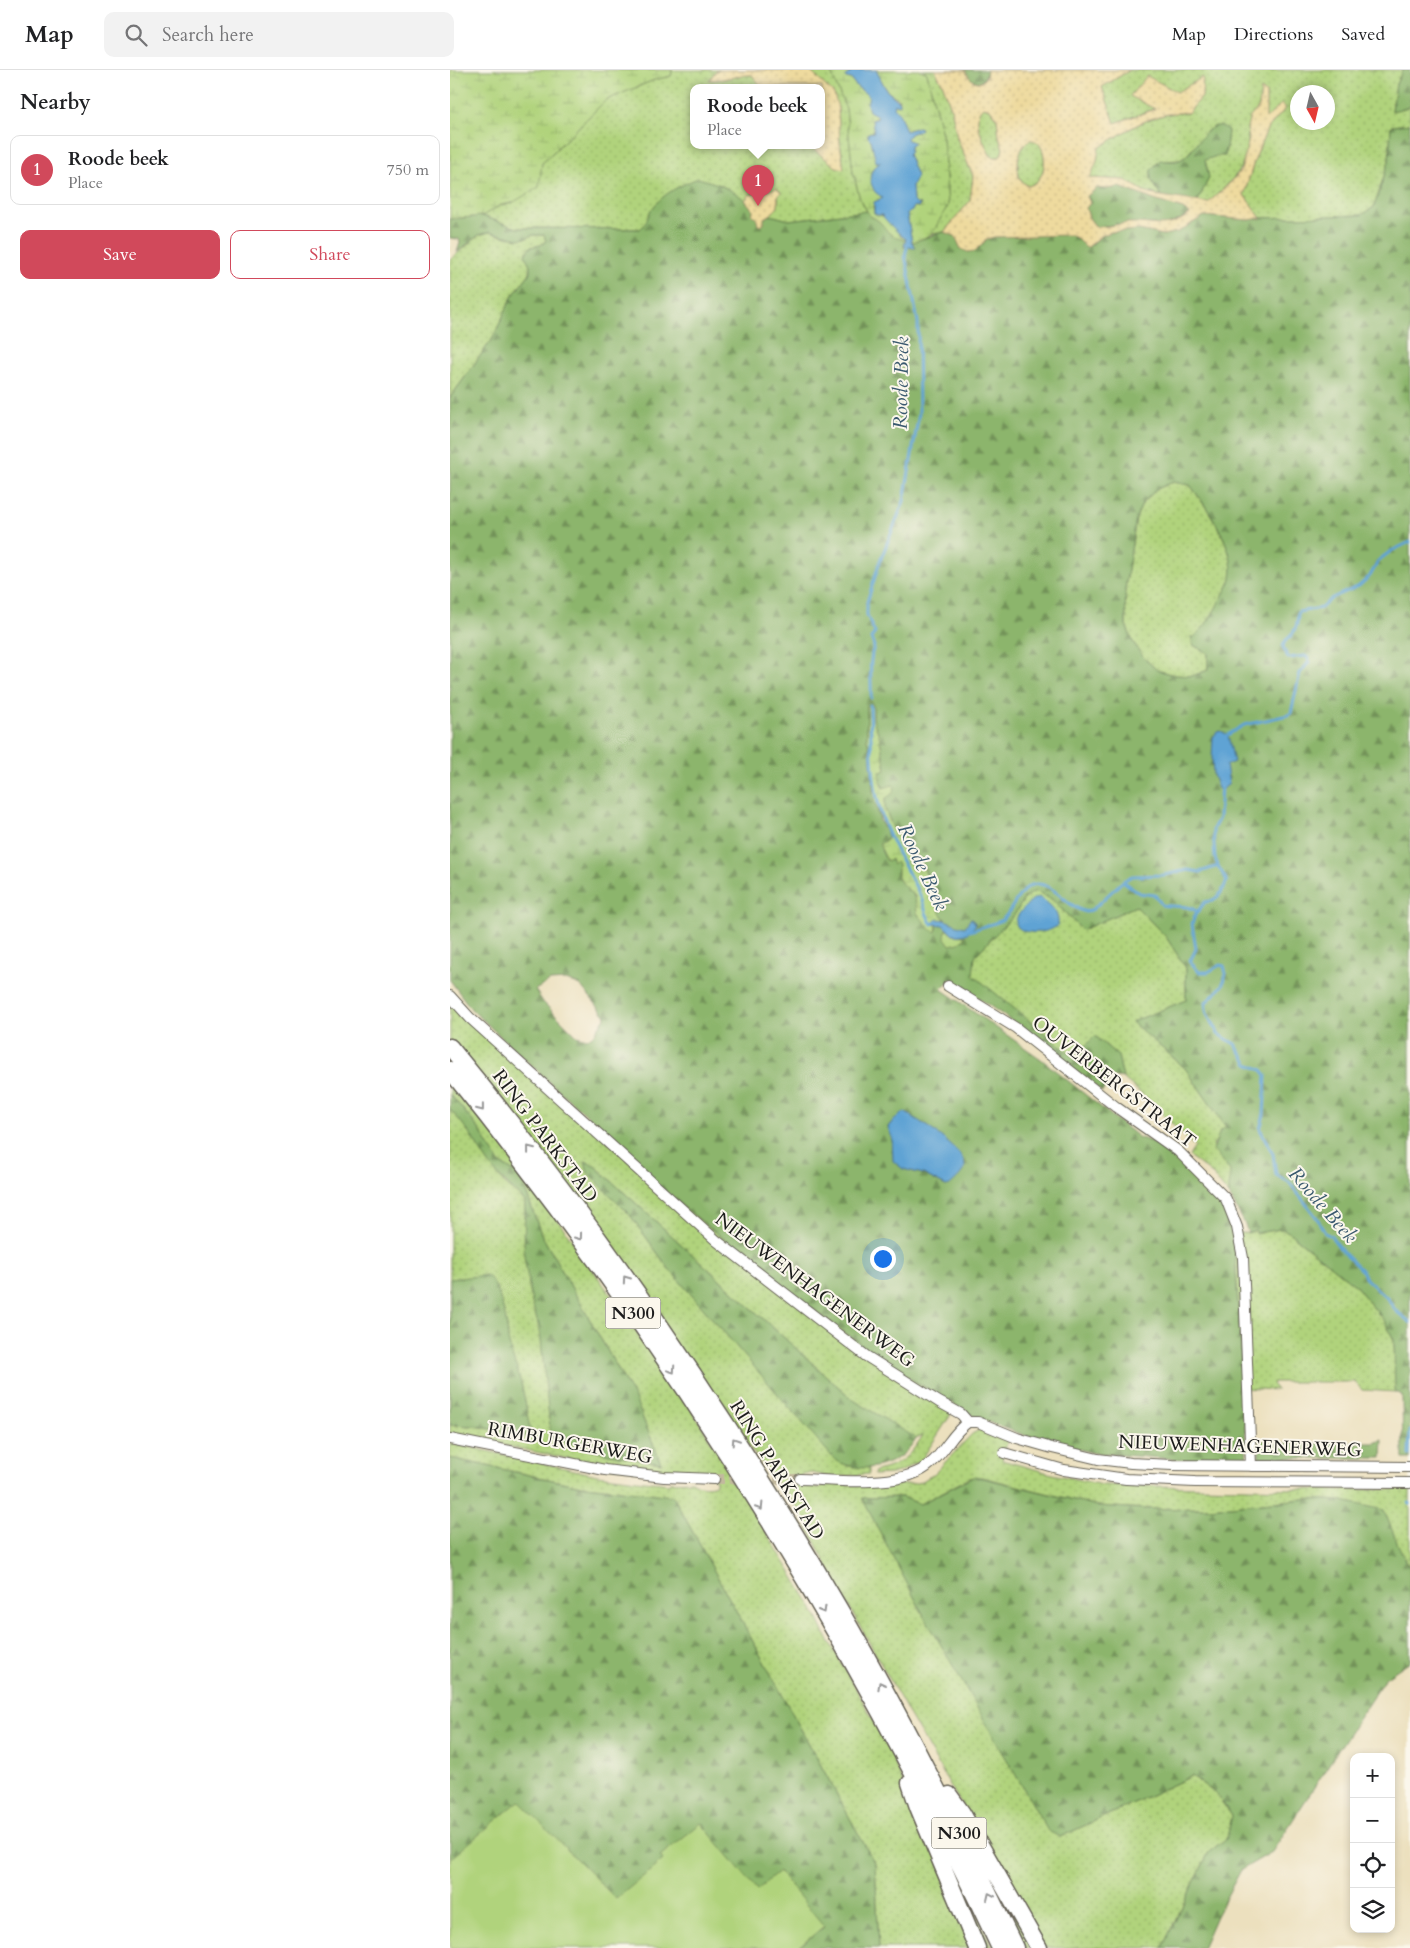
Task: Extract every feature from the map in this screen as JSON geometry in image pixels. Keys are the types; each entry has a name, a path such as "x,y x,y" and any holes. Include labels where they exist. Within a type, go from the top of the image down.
{"highway":[{"name":"RING PARKSTAD","path":"450,1047 558,1184 679,1354 808,1557 841,1612 1000,1948"},
{"name":"RING PARKSTAD","path":"450,1070 562,1214 689,1395 799,1568 899,1732 987,1888 1015,1948"},
{"name":"N300","path":"899,1732 918,1807 976,1948"},
{"name":"N300","path":"899,1732 962,1813 1039,1948"}],"street":[{"name":"OUVERBERGSTRAAT","path":"948,986 1016,1028 1116,1107 1178,1151 1226,1199 1237,1227 1243,1258 1251,1466"},
{"name":"NIEUWENHAGENERWEG","path":"450,996 470,1018 718,1241 866,1356 961,1414 968,1422 978,1422 1017,1438 1052,1448 1106,1460 1152,1464 1410,1467"},
{"path":"800,1479 884,1480 909,1477 930,1465 957,1431 968,1422"},
{"name":"RIMBURGERWEG","path":"450,1439 605,1470 664,1477 714,1479"},
{"path":"1004,1453 1064,1470 1126,1479 1195,1482 1410,1483"}],"green space":[{"path":"450,70 672,70 671,76 654,80 606,100 542,163 539,187 512,203 501,205 482,216 450,219"},
{"path":"672,70 720,70 716,71 710,80 752,75 760,84 690,84 690,149 813,149 827,160 843,159 838,108 825,91 825,84 820,84 811,72 830,70 846,109 853,172 860,199 867,211 789,220 770,215 778,205 778,196 760,191 752,194 745,200 719,184 650,211 646,225 640,229 517,228 482,216 501,205 512,203 542,163 606,100 654,80 671,76"},
{"path":"830,70 850,72 846,78 851,79 856,86 870,97 867,104 869,111 877,114 878,117 872,120 874,131 868,133 868,137 871,140 877,162 881,162 872,170 873,183 877,192 883,198 873,205 874,213 882,215 901,237 904,237 906,240 889,233 880,222 870,216 860,199 853,172 846,109"},
{"path":"876,70 921,70 927,73 943,139 948,205 932,234 912,242 907,214 912,211 914,206 918,207 921,205 913,201 912,186 917,176 908,154 910,153 910,145 915,143 907,138 910,134 921,129 918,127 906,131 899,113 894,107 895,104 898,105 899,99 887,91"},
{"path":"921,70 935,70 943,85 952,111 957,138 973,176 970,201 944,232 932,234 948,205 943,139 927,73"},
{"path":"965,70 987,71 983,80 979,82 970,79"},
{"path":"1130,70 1403,70 1396,84 1392,110 1405,108 1410,105 1410,124 1391,126 1389,161 1374,207 1362,215 1261,218 1244,195 1267,129 1286,108 1265,120 1266,93 1261,89 1259,107 1247,128 1247,151 1244,161 1232,179 1208,203 1197,202 1209,178 1205,160 1213,156 1225,156 1228,131 1208,130 1186,156 1180,160 1160,161 1151,170 1151,179 1161,196 1138,189 1125,180 1089,178 1097,161 1098,148 1141,123 1163,115 1188,113 1202,97 1202,78 1156,108 1115,123 1102,87"},
{"path":"1403,70 1410,70 1410,105 1392,111 1396,84"},
{"path":"983,107 990,109 997,119 1003,149 1000,157 990,155 982,138 978,117 979,111"},
{"path":"1410,124 1410,1459 1403,1459 1402,1395 1396,1392 1395,1389 1394,1340 1385,1322 1356,1286 1287,1231 1281,1229 1256,1233 1255,1230 1248,1233 1229,1195 1230,1171 1213,1150 1220,1131 1226,1127 1185,1068 1132,1022 1186,1000 1186,968 1166,937 1136,906 1082,930 1053,900 1036,891 1025,897 1015,914 975,956 973,975 1074,1057 1095,1036 1118,1056 1123,1078 1112,1078 1102,1092 1006,1017 951,979 941,989 1041,1059 1138,1137 1172,1149 1204,1181 1218,1201 1229,1212 1238,1233 1235,1253 1247,1461 1190,1460 1094,1453 1027,1436 977,1418 888,1365 654,1184 595,1129 596,1123 472,1010 450,980 450,398 493,338 512,297 530,273 530,265 525,255 530,247 541,245 546,241 544,235 533,235 518,239 489,232 479,235 457,252 460,243 459,239 450,238 450,219 482,216 517,228 640,229 661,198 698,178 723,186 740,196 749,204 758,219 763,219 770,215 789,220 867,211 870,216 880,222 894,236 906,240 904,247 915,248 912,242 944,232 955,236 961,249 979,248 987,239 994,237 1043,234 1070,235 1085,247 1092,245 1101,236 1111,232 1139,230 1163,235 1178,232 1204,216 1249,220 1362,215 1374,207 1389,161 1391,126","holes":["1173,482 1190,485 1212,516 1230,554 1232,567 1231,578 1227,587 1207,622 1192,639 1191,636 1193,645 1208,653 1208,670 1192,676 1174,675 1157,670 1143,657 1133,642 1126,625 1125,589 1136,518 1143,502 1157,489","867,705 873,706 873,720 879,735 886,770 880,772 882,788 887,787 889,796 885,799 885,809 895,833 902,835 921,861 936,907 945,919 932,924 937,925 935,932 918,915 912,892 901,883 898,864 896,862 893,865 892,861 885,858 881,850 888,836 880,821 873,792 870,748 867,739","566,980 580,985 606,1016 595,1033 587,1039 577,1036 543,1002 535,990 550,981","904,1113 929,1128 960,1154 946,1186 923,1174 903,1169 892,1152 893,1144 888,1127"]},
{"path":"1215,126 1222,126 1228,131 1225,156 1220,155 1205,160 1209,178 1197,202 1161,196 1151,179 1151,170 1160,160 1175,161 1185,157 1205,134"},
{"path":"1034,139 1042,150 1044,165 1039,178 1028,186 1020,180 1018,162 1024,145"},
{"path":"1120,187 1190,213 1180,220 1163,226 1129,223 1096,227 1089,218 1086,208 1090,203 1087,196 1097,188"},
{"path":"489,232 507,237 526,238 533,235 544,235 546,241 541,245 530,247 530,273 512,297 493,338 450,398 450,260 479,235"},
{"path":"1173,482 1190,485 1204,505 1225,542 1232,568 1230,582 1218,606 1205,626 1192,640 1193,645 1208,653 1208,670 1192,676 1174,675 1156,670 1143,657 1133,642 1126,625 1125,589 1136,518 1143,502 1157,489"},
{"path":"867,705 873,705 873,720 879,735 886,770 880,772 880,781 883,788 893,785 895,787 892,794 885,799 885,809 895,833 902,835 908,847 921,861 941,915 946,920 943,919 933,924 937,925 936,932 931,930 917,913 915,896 901,883 898,877 898,864 896,862 893,865 891,859 887,861 879,844 887,840 888,836 874,801 870,748 867,739"},
{"path":"1036,891 1053,900 1082,930 1136,906 1166,937 1186,968 1186,1000 1132,1022 1185,1068 1226,1127 1213,1145 1231,1171 1229,1195 1211,1173 1189,1156 1195,1147 1145,1097 1123,1078 1118,1056 1095,1036 1075,1058 972,975 975,956 1015,914 1025,897"},
{"path":"946,929 953,935 964,936 964,939 959,943 950,945 945,938"},
{"path":"450,1000 654,1184 821,1315 923,1387 951,1402 950,1416 922,1459 902,1471 874,1475 875,1471 904,1459 923,1435 916,1438 912,1437 855,1401 596,1167 586,1161 588,1173 630,1215 669,1269 847,1466 869,1466 869,1474 829,1477 803,1474 799,1477 804,1483 818,1488 832,1483 850,1485 912,1484 921,1482 935,1473 972,1434 981,1429 1008,1439 1002,1460 1052,1474 1103,1485 1343,1490 1410,1489 1410,1568 1401,1552 1343,1501 1305,1499 1209,1508 1145,1509 1098,1506 982,1477 969,1478 920,1504 902,1497 863,1498 922,1612 1060,1837 1192,1776 1216,1794 1232,1816 1227,1838 1209,1852 1162,1948 1020,1948 989,1880 965,1811 836,1583 800,1513 783,1487 791,1486 779,1487 450,1040"},
{"path":"450,1078 528,1178 690,1407 812,1607 883,1737 907,1792 921,1808 993,1948 879,1948 875,1864 673,1496 576,1485 450,1458 450,1443 597,1475 669,1484 670,1482 692,1481 704,1486 716,1484 716,1480 706,1473 693,1472 692,1475 608,1467 450,1434 450,1425 476,1426 533,1437 450,1412 450,1109 463,1122 490,1165 505,1184 525,1201 535,1247 551,1438 609,1454 661,1463 635,1399 541,1234 520,1175 499,1163 479,1129 450,1094"},
{"path":"450,1094 479,1129 499,1163 520,1175 541,1234 635,1399 661,1463 609,1454 551,1438 540,1331 532,1303 524,1256 525,1201 493,1169 466,1129 450,1110"},
{"path":"585,1161 596,1167 855,1401 916,1438 909,1448 891,1462 869,1468 846,1465 835,1460 669,1269 630,1215 588,1173"},
{"path":"1281,1229 1287,1231 1356,1286 1385,1322 1394,1340 1396,1392 1362,1390 1355,1382 1274,1382 1272,1384 1277,1390 1243,1388 1235,1253 1238,1233 1248,1233 1255,1230 1256,1233"},
{"path":"487,1275 498,1292 503,1307 508,1342 523,1389 533,1438 476,1426 450,1425 450,1279"},
{"path":"1267,1440 1270,1443 1374,1443 1383,1440 1382,1458 1259,1458 1259,1441"},
{"path":"450,1458 576,1485 673,1496 875,1864 879,1948 798,1948 824,1927 757,1890 748,1881 707,1914 617,1900 519,1802 450,1861"},
{"path":"975,1476 1098,1506 1145,1509 1209,1508 1305,1499 1343,1501 1384,1510 1401,1552 1410,1568 1410,1661 1385,1678 1272,1852 1241,1870 1216,1916 1202,1948 1162,1948 1209,1852 1227,1838 1232,1816 1216,1794 1192,1776 1060,1837 1048,1831 922,1612 862,1498 902,1497 920,1504"},
{"path":"519,1801 616,1899 663,1860 660,1856 701,1823 757,1890 779,1872 824,1926 798,1948 450,1948 450,1859"}],"sand":[{"path":"827,70 811,72 824,84 760,84 752,75 709,80 716,71"},
{"path":"935,70 965,70 975,82 981,82 986,77 987,70 1130,70 1102,87 1115,123 1155,109 1130,96 1147,76 1177,92 1203,77 1202,97 1188,113 1175,113 1152,118 1130,128 1099,148 1097,161 1090,178 1125,180 1149,194 1208,203 1241,170 1249,139 1247,128 1250,117 1259,107 1261,89 1266,93 1266,119 1281,104 1286,108 1267,129 1244,195 1261,218 1249,220 1204,216 1178,232 1163,235 1139,230 1111,232 1101,236 1088,247 1085,247 1075,237 1069,235 994,237 987,239 975,251 968,252 961,249 955,236 944,232 970,201 973,176 957,138 952,111 943,85","holes":["983,107 990,109 997,119 1003,149 1000,157 990,155 982,138 978,117 979,111","1030,140 1036,141 1041,146 1044,161 1041,177 1035,183 1028,186 1020,180 1018,169 1020,153","1120,187 1183,209 1190,214 1173,223 1160,225 1128,223 1096,227 1089,218 1086,208 1090,203 1087,196 1097,188"]},
{"path":"825,85 834,94 838,108 844,169 836,167 813,149 825,149"},
{"path":"777,188 781,192 778,196 778,207 764,218 764,224 760,226 756,217 752,215 753,210 745,200 749,195"}],"water":[{"path":"847,70 876,70 887,91 900,102 900,105 895,104 894,107 899,113 906,131 918,127 921,128 910,134 907,138 915,143 910,145 910,153 908,154 917,176 912,186 913,201 918,205 921,204 918,207 914,206 912,211 907,214 912,242 915,248 904,246 906,239 882,215 874,213 874,202 883,198 875,192 870,176 881,162 876,162 868,133 874,132 872,120 877,119 878,116 869,111 867,104 869,96 856,86 851,79 846,78 845,76 851,73"},
{"path":"1221,731 1228,735 1234,762 1226,765 1229,784 1223,789 1218,789 1213,775 1213,737 1217,732"},
{"path":"1038,897 1053,908 1057,916 1058,925 1052,929 1036,932 1027,932 1020,929 1016,925 1017,918 1033,899"},
{"path":"971,918 976,924 969,932 960,935 953,935 943,925 932,924 937,919 941,919 965,927"},
{"path":"904,1112 920,1121 958,1152 965,1166 963,1171 950,1185 946,1186 923,1174 903,1169 893,1161 892,1138 888,1127"}],"waterway":[{"name":"Roode Beek","path":"871,698 871,665 874,646 871,638 875,633 867,615 867,602 880,561 904,501 919,413 918,322 905,255 908,244"},
{"path":"1226,736 1244,725 1291,713 1300,673 1309,662 1305,656 1288,658 1283,647 1284,642 1295,628 1298,612 1321,608 1332,598 1359,586 1370,576 1379,560 1391,551 1410,542"},
{"name":"Roode Beek","path":"870,705 873,772 880,810 893,842 921,897 927,916 932,924 934,923"},
{"path":"1218,866 1215,858 1213,829 1219,818 1221,785"},
{"name":"Roode Beek","path":"969,931 1002,920 1025,889 1036,884 1049,887 1073,906 1086,912 1093,909 1123,881 1132,876 1164,875 1188,870 1200,872 1218,866 1227,881 1216,898 1205,902 1195,915 1192,924 1196,949 1190,961 1199,972 1208,972 1220,965 1224,966 1225,972 1224,982 1206,1002 1206,1012 1218,1034 1235,1044 1248,1064 1262,1070 1266,1075 1264,1114 1260,1129 1273,1154 1276,1175 1289,1182 1317,1218 1325,1233 1331,1236 1343,1252 1363,1272 1366,1279 1386,1297 1396,1311 1410,1322"},
{"path":"1123,881 1139,893 1155,895 1162,905 1185,907 1198,912"},
{"name":"Roode Beek","path":"1409,1455 1410,1431"}],"tunnel":[{"path":"714,1479 800,1479"}],"place":[{"name":"Roode beek","path":"758,206"}]}
